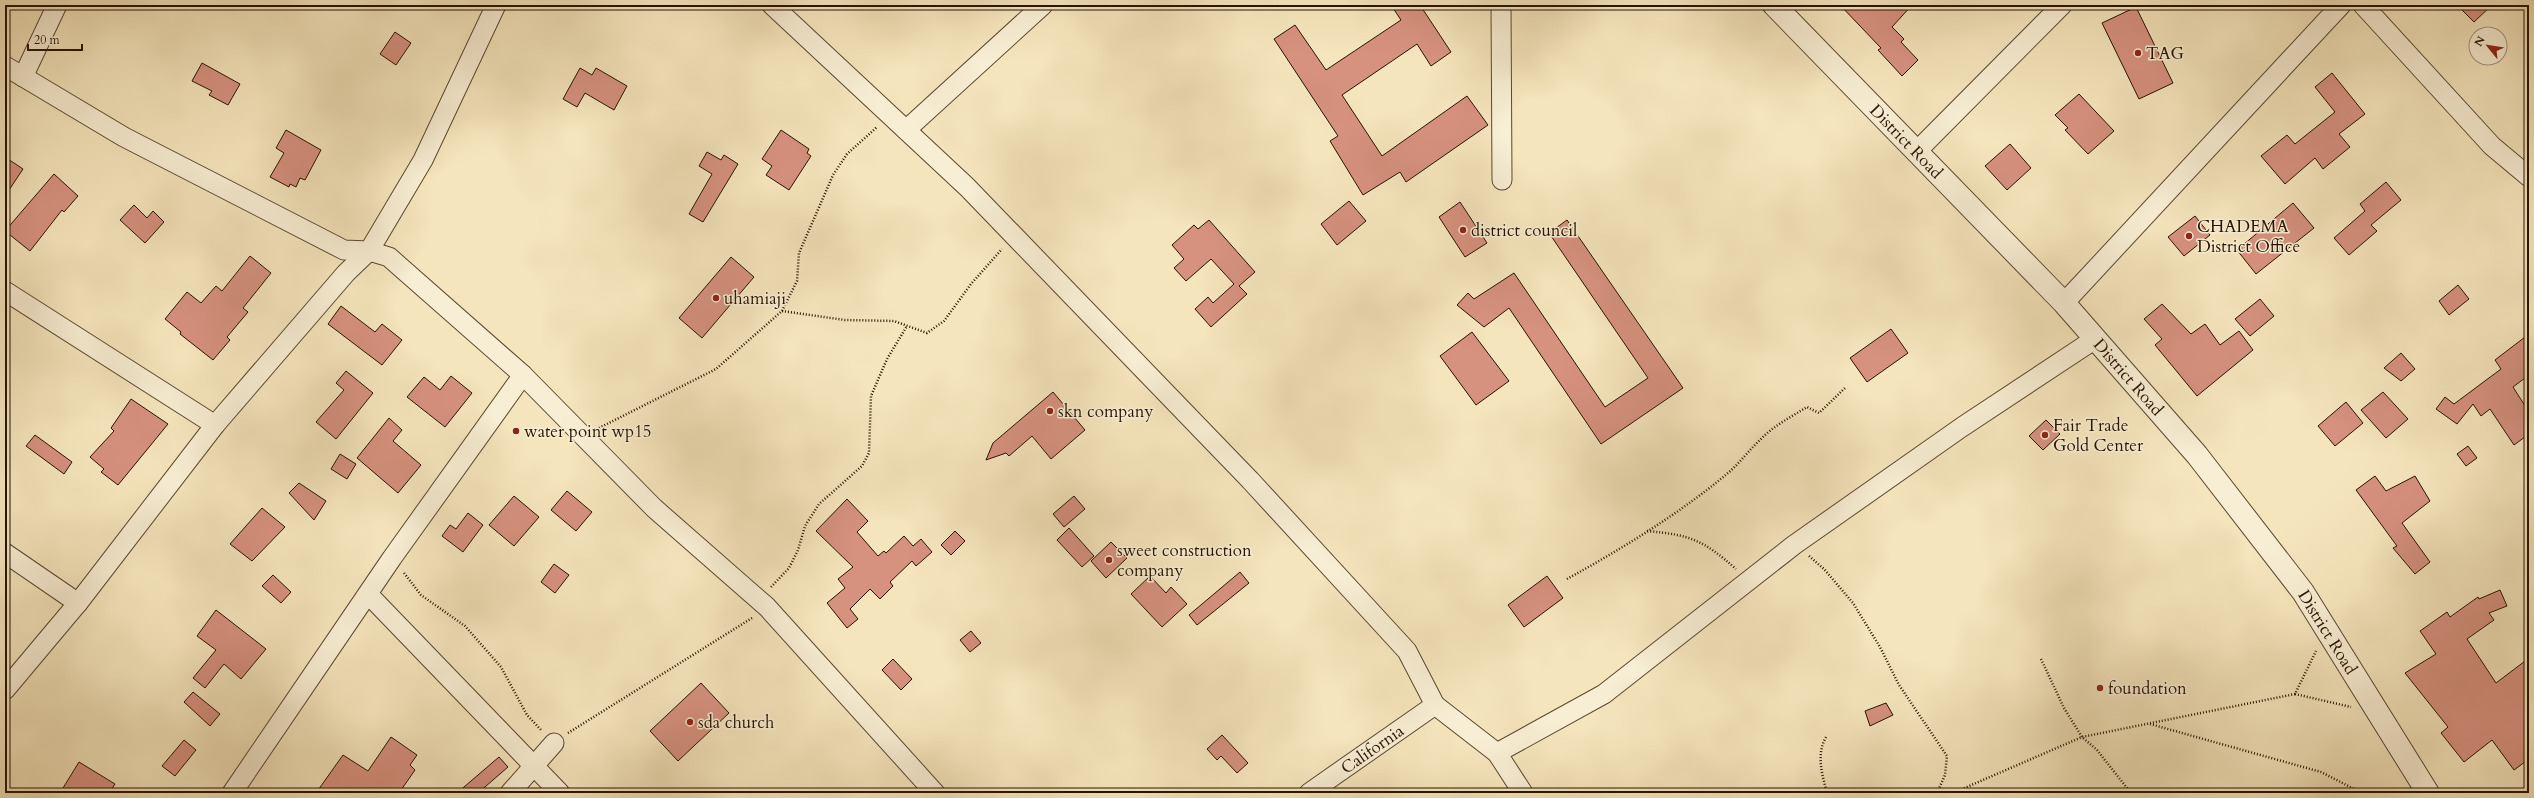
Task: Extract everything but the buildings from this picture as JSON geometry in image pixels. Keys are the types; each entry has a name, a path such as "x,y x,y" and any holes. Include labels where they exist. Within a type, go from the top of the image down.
{"street":[{"path":"24,77 57,5"},
{"path":"5,690 78,603 215,424 346,273 369,251 423,160 496,5"},
{"path":"772,5 906,130 1014,236 1250,480 1407,651 1435,705 1496,753 1522,793"},
{"path":"906,130 1043,5"},
{"path":"1501,5 1502,180"},
{"name":"District Road","path":"1775,5 2064,303 2197,455 2303,592 2380,713 2428,793"},
{"path":"1916,152 2062,5"},
{"path":"2064,303 2341,5"},
{"path":"2363,5 2492,146 2529,177"},
{"path":"5,66 124,137 344,250 369,251 389,257 522,375 654,508 763,603 935,793"},
{"path":"5,291 215,424"},
{"path":"1496,753 1604,694 1794,545 1962,427 2095,339"},
{"path":"232,793 392,558 522,375"},
{"path":"5,553 78,603"},
{"path":"368,594 560,793"},
{"name":"California","path":"1309,793 1435,705"},
{"path":"510,793 554,743"}],"path":[{"path":"582,435 634,412 680,386 716,369 782,311 797,281 799,253 804,239 833,175 847,154 890,115"},
{"path":"782,311 845,320 894,321 927,333 944,321 971,284 1014,236"},
{"path":"392,558 421,595 465,626 491,655 501,667 527,714 554,743 763,603 789,568 798,550 805,526 819,504 862,466 869,453 871,396 887,358 907,326"},
{"path":"1567,579 1647,531 1729,472 1761,439 1780,424 1807,406 1819,413 1846,387"},
{"path":"1647,531 1675,534 1696,539 1710,548 1749,581"},
{"path":"1794,545 1824,569 1852,603 1880,647 1899,685 1947,756 1947,765 1937,793"},
{"path":"2295,694 2327,629"},
{"path":"2041,659 2064,708 2082,737 2097,750 2131,793"},
{"path":"1953,793 2082,737 2295,694 2380,713"},
{"path":"2149,724 2321,772 2362,793"},
{"path":"1826,737 1820,748 1823,776 1828,793"}],"place":[{"name":"TAG","path":"2138,53"},
{"name":"district council","path":"1463,230"},
{"name":"CHADEMA District Office","path":"2189,236"},
{"name":"uhamiaji","path":"716,298"},
{"name":"skn company","path":"1050,411"},
{"name":"water point wp15","path":"516,431"},
{"name":"Fair Trade Gold Center","path":"2045,435"},
{"name":"sweet construction company","path":"1109,560"},
{"name":"foundation","path":"2100,688"},
{"name":"sda church","path":"690,722"}]}
